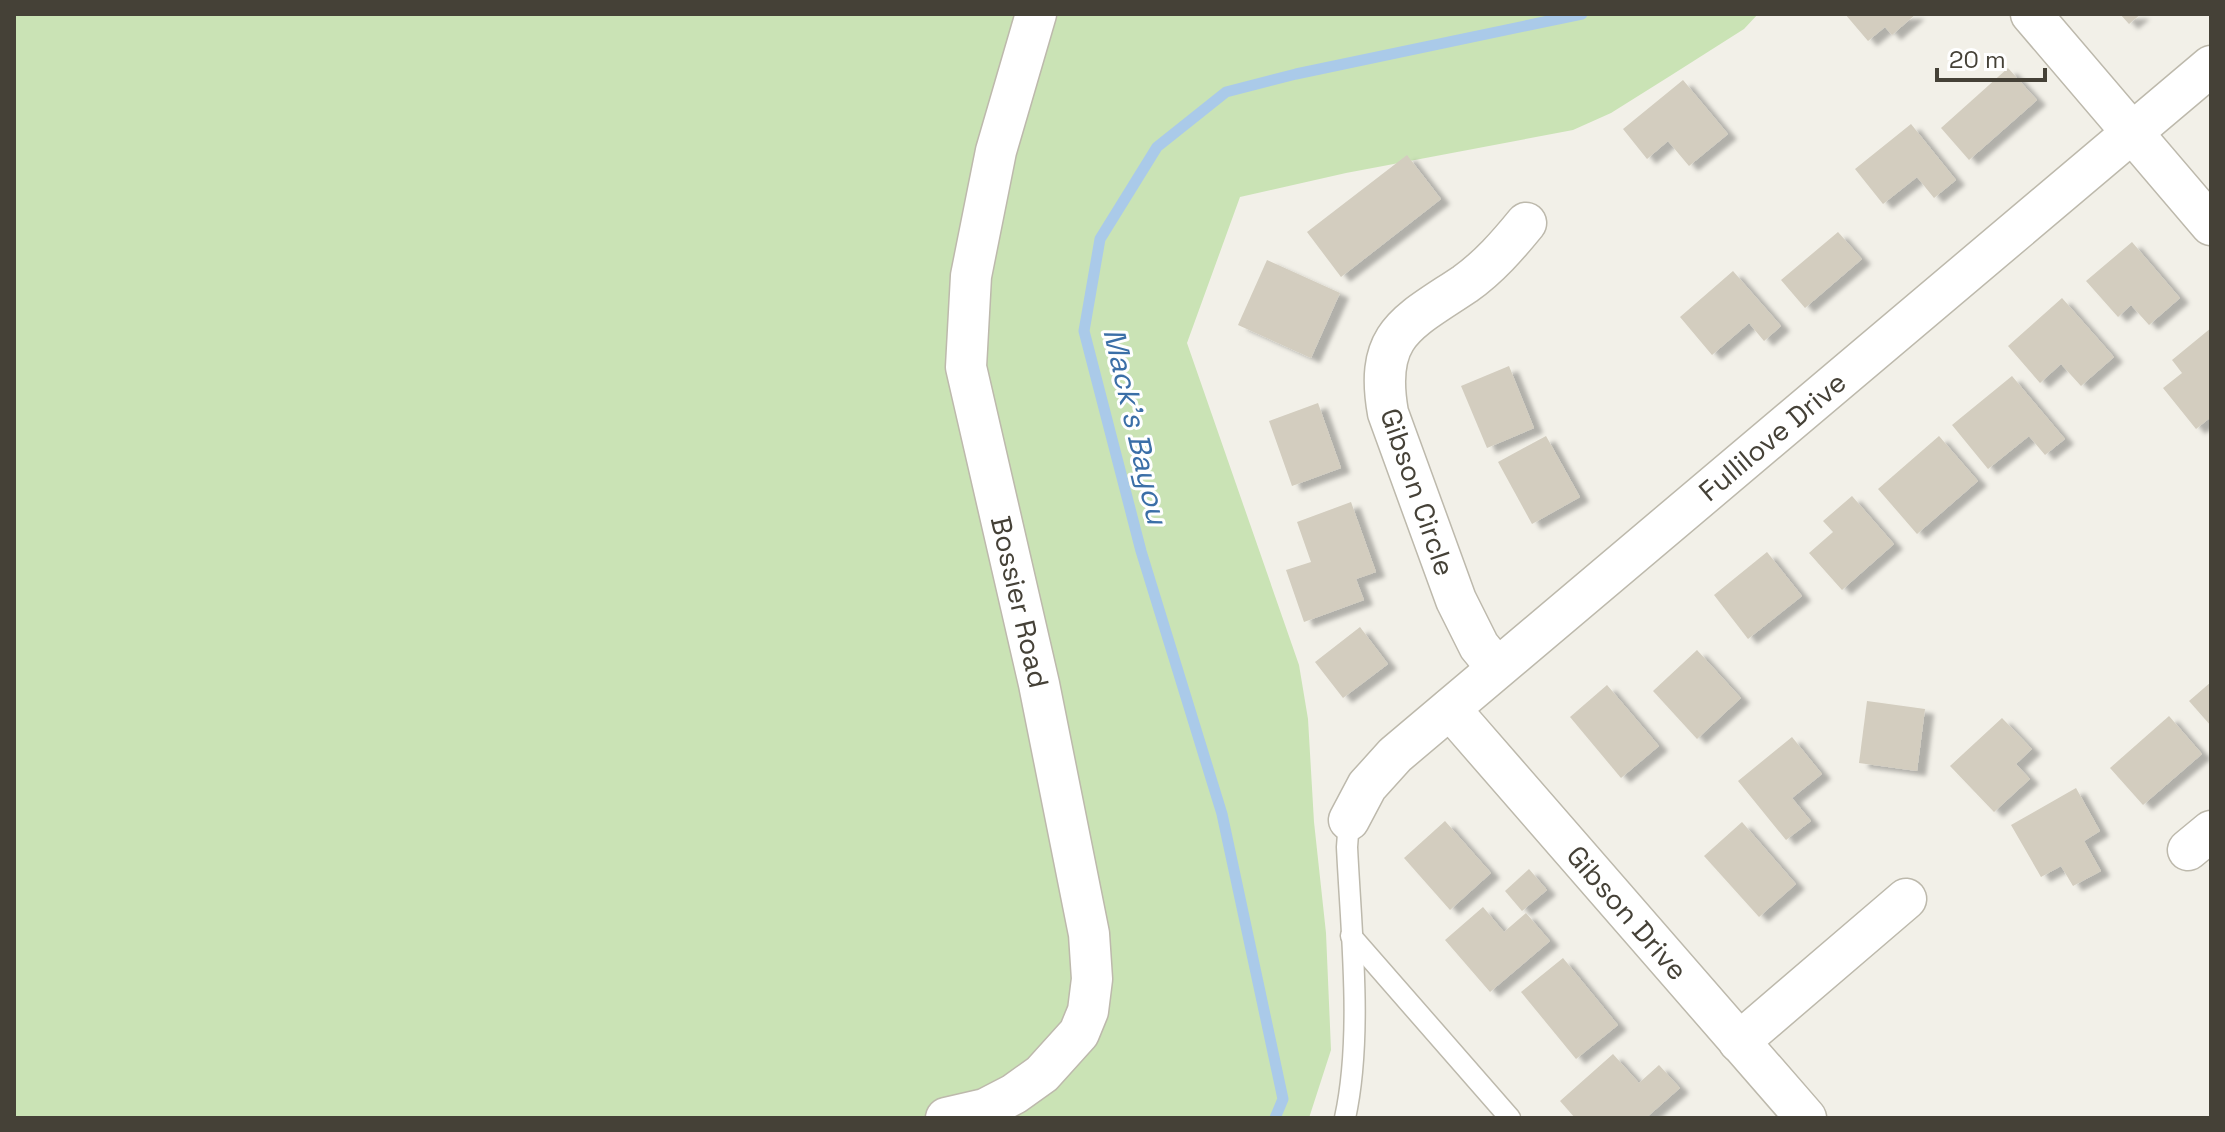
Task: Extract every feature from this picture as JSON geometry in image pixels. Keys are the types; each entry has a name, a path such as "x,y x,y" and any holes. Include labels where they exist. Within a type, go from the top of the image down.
{"street":[{"name":"Bossier Road","path":"946,1118 985,1109 1042,1074 1079,1033 1088,1011 1092,979 1089,934 1039,684 966,367 971,276 992,167 1036,14"},
{"path":"2031,14 2211,225"},
{"name":"Fullilove Drive","path":"1349,820 1355,805 1378,772 1450,709 2211,66"},
{"name":"Gibson Circle","path":"1497,668 1479,646 1456,600 1388,413 1384,392 1385,367 1393,341 1410,321 1486,267 1526,223"},
{"name":"Gibson Drive","path":"1450,709 1806,1118"},
{"path":"1739,1042 1906,899"}],"lane":[{"path":"1345,1118 1352,1080 1354,1043 1347,847 1349,820"},
{"path":"1351,936 1510,1118"}],"green space":[{"path":"14,14 1758,14 1744,29 1611,113 1573,130 1346,173 1240,197 1187,343 1299,665 1308,719 1314,822 1326,933 1331,1050 1309,1118 14,1118"}],"building":[{"path":"1845,14 1916,14 1892,35 1885,27 1868,41"},
{"path":"2120,14 2141,14 2129,24"},
{"path":"2008,68 2037,100 1969,160 1941,128"},
{"path":"1683,80 1728,134 1689,166 1668,141 1647,159 1623,129"},
{"path":"1911,124 1956,180 1934,198 1917,177 1883,204 1855,169"},
{"path":"1407,155 1441,199 1341,277 1307,232"},
{"path":"1838,232 1862,259 1805,308 1781,280"},
{"path":"2132,242 2180,298 2149,325 2131,305 2118,317 2086,281"},
{"path":"1267,260 1340,293 1311,358 1238,325"},
{"path":"1733,271 1781,326 1764,341 1749,323 1712,355 1680,317"},
{"path":"2062,298 2114,357 2081,386 2061,364 2040,383 2008,346"},
{"path":"2211,328 2211,417 2196,429 2163,388 2182,373 2172,360"},
{"path":"1509,366 1534,428 1487,448 1461,386"},
{"path":"2012,376 2065,439 2045,455 2029,436 1988,469 1952,425"},
{"path":"1318,403 1341,468 1292,486 1269,421"},
{"path":"1546,436 1580,497 1532,524 1498,462"},
{"path":"1939,436 1978,481 1917,534 1878,489"},
{"path":"1852,496 1894,544 1842,590 1809,553 1833,532 1823,521"},
{"path":"1351,502 1376,572 1356,579 1364,600 1304,622 1286,570 1311,562 1297,522"},
{"path":"1767,552 1802,596 1748,639 1714,595"},
{"path":"1360,627 1388,664 1343,698 1315,662"},
{"path":"1697,650 1741,698 1697,739 1653,691"},
{"path":"2211,682 2211,726 2189,701"},
{"path":"1607,685 1659,746 1621,778 1570,717"},
{"path":"1867,701 1925,709 1917,771 1859,763"},
{"path":"2169,716 2202,754 2143,805 2110,768"},
{"path":"2002,718 2032,749 2016,764 2030,779 1994,812 1950,766"},
{"path":"1792,737 1822,774 1792,798 1811,821 1786,840 1738,781"},
{"path":"2076,788 2100,831 2084,841 2101,871 2073,886 2061,866 2041,877 2011,825"},
{"path":"1445,821 1491,873 1450,910 1404,858"},
{"path":"1742,822 1796,884 1759,917 1704,856"},
{"path":"1529,869 1547,890 1522,911 1505,891"},
{"path":"1483,907 1504,932 1526,913 1550,941 1490,992 1445,940"},
{"path":"1563,958 1618,1025 1576,1059 1521,992"},
{"path":"1613,1054 1639,1083 1659,1065 1680,1088 1646,1118 1575,1118 1560,1101"}],"waterway":[{"name":"Mack's Bayou","path":"1275,1118 1283,1099 1222,814 1141,551 1084,331 1100,239 1157,147 1226,92 1296,74 1582,14"}]}
